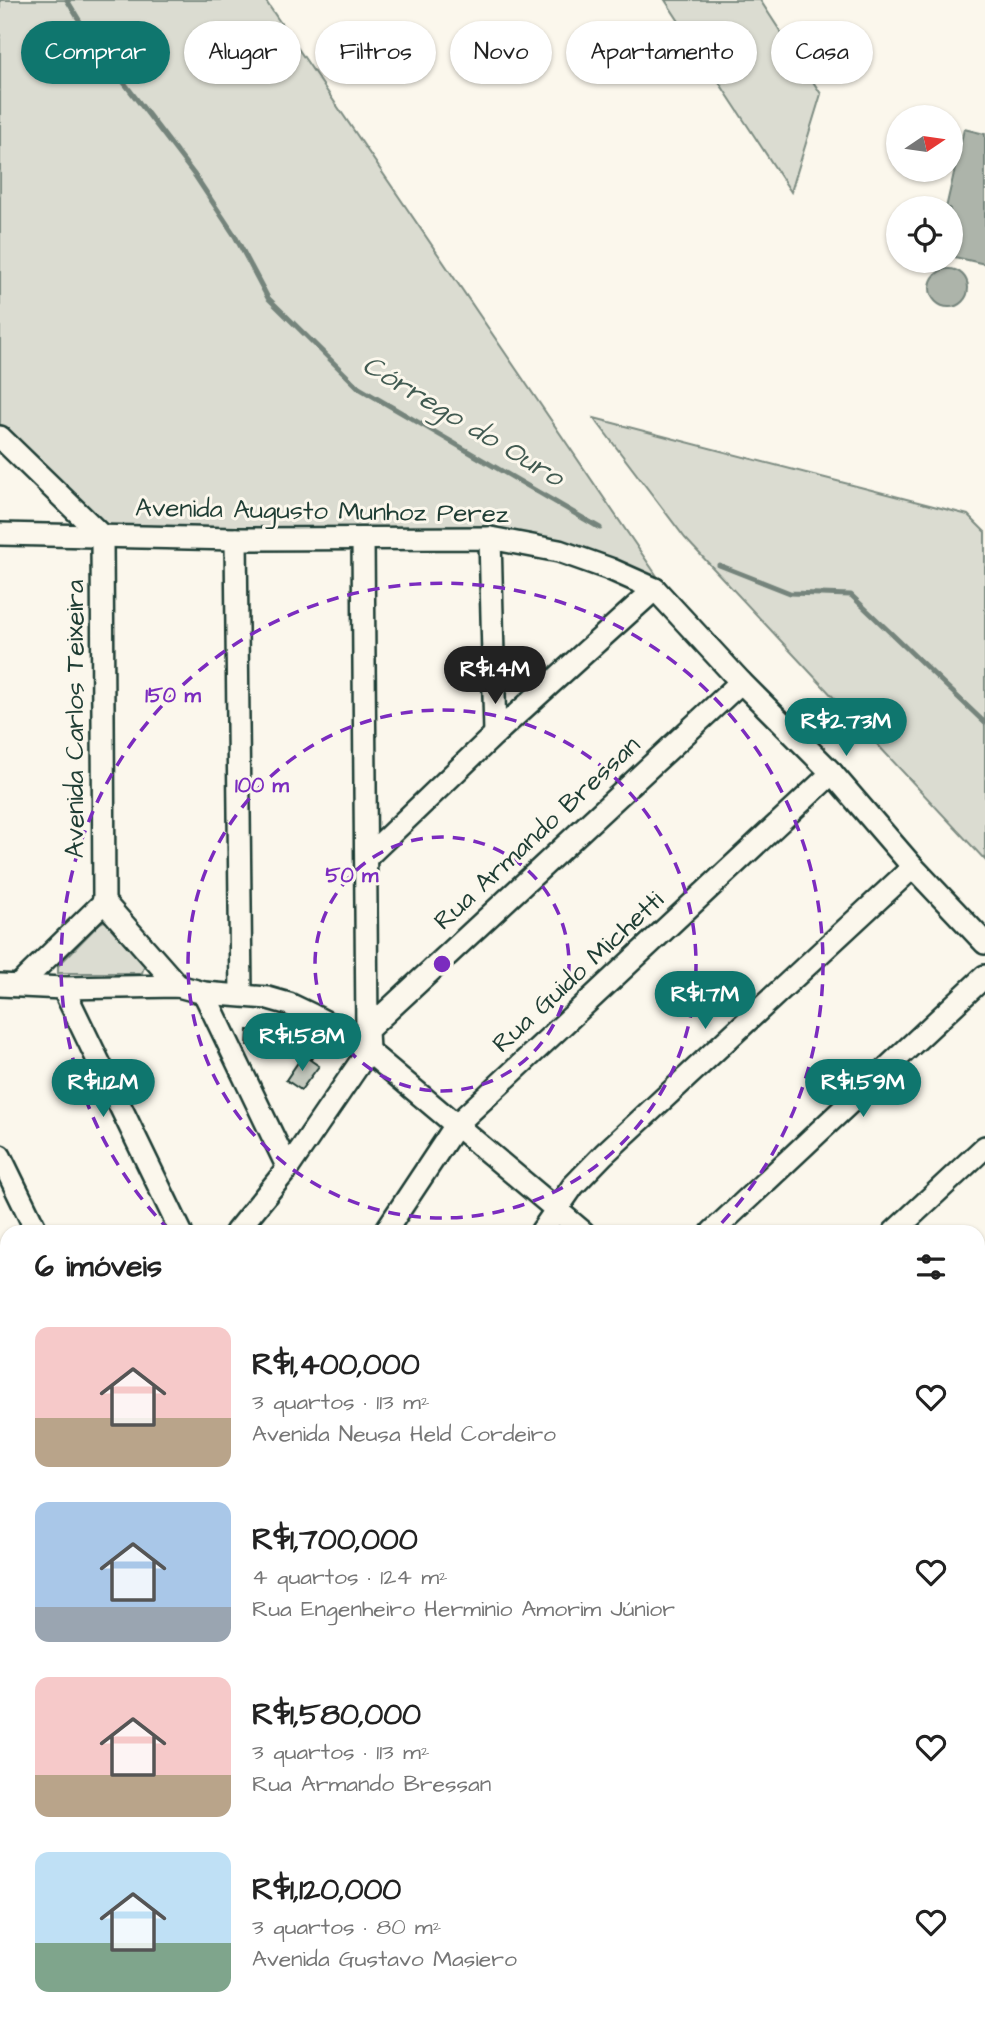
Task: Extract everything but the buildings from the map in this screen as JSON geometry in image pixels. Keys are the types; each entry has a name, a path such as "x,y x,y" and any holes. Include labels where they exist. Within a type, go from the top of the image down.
{"street":[{"path":"0,437 102,536"},
{"name":"Avenida Augusto Munhoz Perez","path":"0,534 236,539 490,538 559,551 610,569 655,589 741,682 832,773 985,943"},
{"name":"Avenida Carlos Teixeira","path":"102,536 104,902"},
{"path":"490,538 495,734"},
{"path":"236,539 241,995"},
{"path":"242,1225 288,1168 368,1051 363,539"},
{"path":"367,857 495,734 655,589"},
{"name":"Rua Armando Bressan","path":"367,1030 741,682"},
{"name":"Rua Guido Michetti","path":"390,1225 456,1125 832,773"},
{"path":"545,1225 573,1186 604,1154 914,867"},
{"path":"9,985 104,902 178,986"},
{"path":"719,1225 985,976"},
{"path":"9,985 63,988 178,986 204,993 268,998 289,1004 335,1027 368,1051 575,1225"},
{"path":"63,988 178,1225"},
{"path":"204,993 288,1168"},
{"path":"901,1225 985,1147"},
{"path":"0,1156 34,1225"}],"path":[{"path":"267,1045 267,1048 274,1046 314,1054 310,1060"}],"shaded area":[{"path":"0,0 265,0 279,21 184,21 184,84 301,84 301,53 315,73 315,84 322,84 674,601 638,573 490,527 361,537 103,534 0,430"},
{"path":"665,0 760,0 774,21 771,21 771,84 815,84 821,94 791,192 720,84 757,84 757,21 679,21"},
{"path":"964,129 985,134 985,264 963,259 963,196 949,196 952,182 963,182"},
{"path":"937,273 961,273 967,281 967,295 963,302 956,306 942,306 935,302 931,295 931,281"},
{"path":"594,418 968,515 985,532 985,860 685,538"},
{"path":"104,921 145,963 142,973 58,973 58,966"}],"waterway":[{"name":"Córrego do Ouro","path":"67,0 90,38 196,177 235,236 268,298 359,388 600,528"},
{"path":"719,565 790,593 851,595 985,723"}]}
